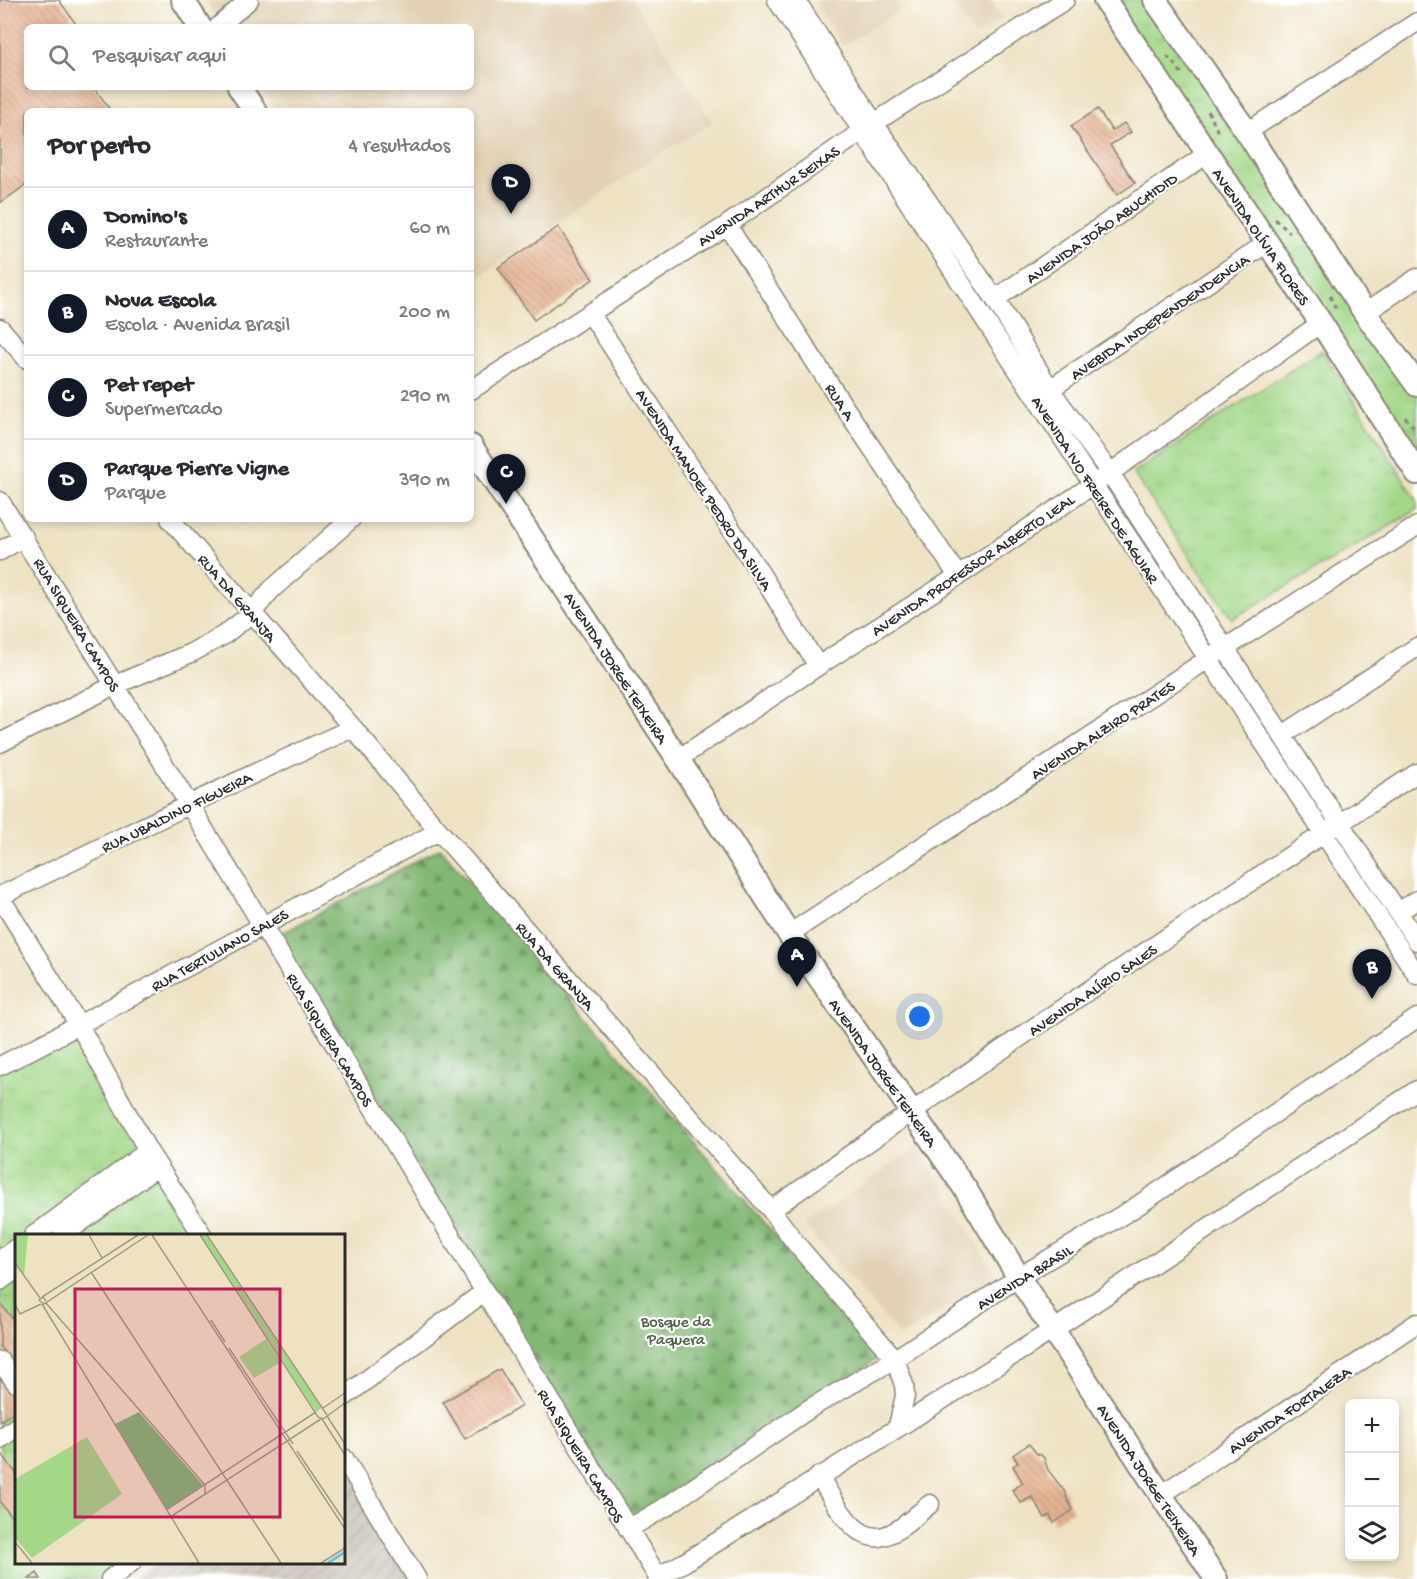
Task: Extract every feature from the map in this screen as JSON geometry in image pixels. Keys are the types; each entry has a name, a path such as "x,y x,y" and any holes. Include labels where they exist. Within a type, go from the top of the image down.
{"main road":[{"path":"183,0 198,24"},
{"name":"AVENIDA OLÍVIA FLORES","path":"1105,0 1321,323 1410,445 1417,473"},
{"path":"1155,0 1247,132 1365,313 1417,386"},
{"path":"241,90 253,108"},
{"name":"AVENIDA JORGE TEIXEIRA","path":"474,451 678,759 789,934 966,1190 1053,1330 1216,1579"}],"street":[{"path":"221,24 249,0"},
{"name":"AVENIDA IVO FREIRE DE AGUIAR","path":"777,0 995,299 1050,389 1110,473 1417,941"},
{"name":"AVENIDA IVO FREIRE DE AGUIAR","path":"796,0 868,127 1092,484 1417,975"},
{"name":"AVENIDA ARTHUR SEIXAS","path":"474,388 727,225 868,127 1065,0"},
{"path":"1247,132 1417,22"},
{"name":"AVENIDA JOÃO ABUCHIDID","path":"995,299 1207,154"},
{"name":"RUA A","path":"727,225 841,402 958,576"},
{"name":"AVEBIDA INDEPENDENDENCIA","path":"1050,389 1267,243"},
{"path":"1365,313 1417,278"},
{"name":"AVENIDA MANOEL PEDRO DA SILVA","path":"590,313 818,666"},
{"name":"AVENIDA PROFESSOR ALBERTO LEAL","path":"678,759 958,576 1110,473 1321,323"},
{"path":"0,328 24,356"},
{"name":"RUA SIQUEIRA CAMPOS","path":"0,501 190,806 658,1578"},
{"name":"RUA DA GRANJA","path":"173,522 771,1210 895,1359 905,1396 898,1426"},
{"path":"0,744 115,685 191,653 224,635 251,614 271,590 348,522"},
{"name":"AVENIDA ALZIRO PRATES","path":"789,934 1208,659 1417,526"},
{"path":"0,551 24,537"},
{"path":"1283,735 1417,647"},
{"name":"RUA UBALDINO FIGUEIRA","path":"0,896 352,728"},
{"name":"AVENIDA ALÍRIO SALES","path":"771,1210 912,1111 1322,833 1417,773"},
{"name":"RUA TERTULIANO SALES","path":"0,1066 439,831"},
{"path":"0,896 79,1025 153,1158 202,1234"},
{"path":"1398,912 1417,900"},
{"name":"AVENIDA BRASIL","path":"627,1529 664,1508 812,1407 895,1359 1019,1277 1134,1208 1417,1018"},
{"path":"658,1578 1053,1330 1417,1090"},
{"path":"36,1234 153,1158"},
{"path":"64,1234 153,1158"},
{"path":"0,1260 15,1249"},
{"path":"0,1281 15,1270"},
{"path":"345,1396 484,1292"},
{"name":"AVENIDA FORTALEZA","path":"1161,1495 1417,1323"},
{"path":"0,1361 15,1382"},
{"path":"0,1439 15,1428"},
{"path":"345,1460 417,1579"},
{"path":"819,1476 852,1527 868,1537 883,1537 899,1529 930,1504"},
{"path":"110,1579 131,1564"}],"shaded area":[{"path":"206,0 633,0 713,123 656,156 474,281 474,108 274,108 263,90 474,90 474,24 221,24"},
{"path":"814,0 894,0 900,10 842,46"},
{"path":"951,0 991,0 1003,18 975,36"},
{"path":"918,1146 997,1277 901,1337 804,1225"},
{"path":"345,1460 417,1579 134,1579 154,1564 345,1564"}],"green space":[{"path":"1108,0 1156,0 1417,391 1417,472"},
{"path":"1322,350 1417,500 1417,510 1232,619 1133,473"},
{"name":"Bosque da Paquera","path":"440,848 880,1357 635,1525 277,936"},
{"path":"79,1025 202,1234 15,1234 15,1564 119,1564 97,1579 0,1579 0,1070"}],"building":[{"path":"0,0 59,0 76,24 24,24 24,90 96,90 109,108 24,108 24,186 0,203"},
{"path":"1098,109 1112,131 1124,123 1131,132 1110,145 1135,183 1117,195 1071,126"},
{"path":"558,227 593,279 534,320 498,268"},
{"path":"0,1303 15,1322 15,1366 0,1347"},
{"path":"500,1369 522,1406 465,1439 443,1402"},
{"path":"0,1375 15,1395 15,1411 0,1421"},
{"path":"1029,1444 1037,1454 1044,1458 1048,1470 1066,1493 1073,1510 1054,1523 1050,1515 1045,1518 1032,1497 1021,1503 1012,1490 1023,1483 1013,1466 1018,1463 1013,1455"},
{"path":"2,1454 15,1472 15,1521 0,1502 0,1455"},
{"path":"37,1573 41,1579 29,1579"}],"place":[{"name":"Parque Pierre Vigne","path":"511,214"},
{"name":"Pet repet","path":"506,504"},
{"name":"Domino's","path":"797,987"},
{"name":"Nova Escola","path":"1372,999"}]}
